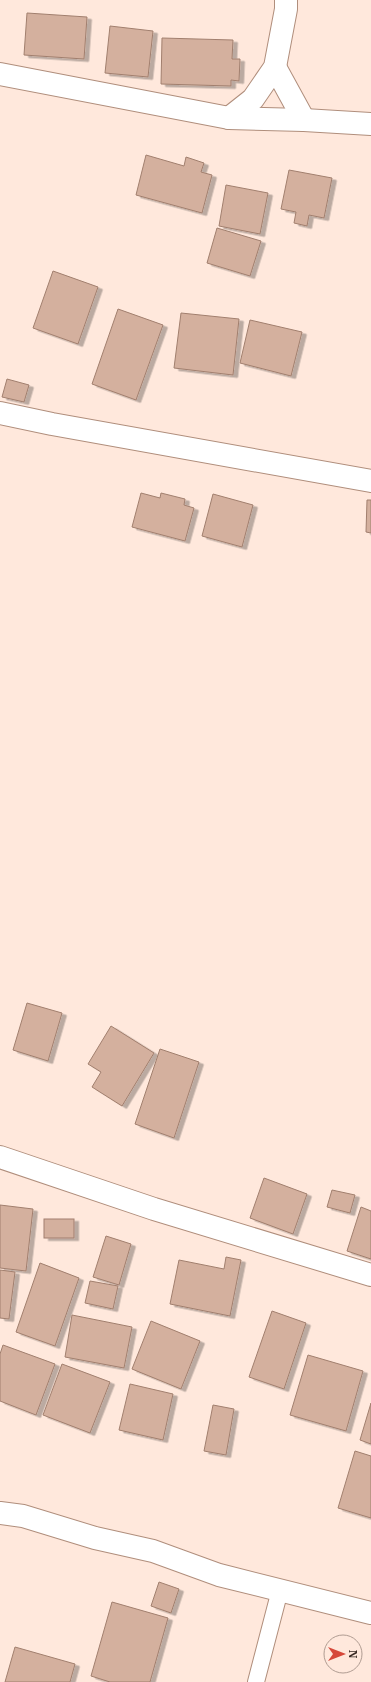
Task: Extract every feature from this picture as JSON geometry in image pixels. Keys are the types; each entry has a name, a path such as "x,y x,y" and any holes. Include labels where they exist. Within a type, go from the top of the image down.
{"street":[{"path":"229,118 253,99 275,66 286,9 286,0"},
{"path":"275,66 304,120"},
{"path":"0,74 229,118 371,124"},
{"path":"0,413 52,424 371,481"},
{"path":"0,1157 154,1209 371,1275"},
{"path":"0,1513 24,1516 95,1538 153,1551 219,1575 371,1614"}],"lane":[{"path":"256,1682 280,1590"}],"building":[{"path":"27,13 87,17 84,59 24,55"},
{"path":"110,26 153,31 148,77 105,73"},
{"path":"162,38 233,40 232,59 240,59 239,81 231,80 231,86 161,84"},
{"path":"146,155 184,166 186,157 204,163 201,172 212,175 202,213 136,195"},
{"path":"289,170 332,178 324,218 309,215 307,226 294,223 296,212 281,209"},
{"path":"226,185 268,193 260,234 219,226"},
{"path":"217,228 261,241 250,276 207,263"},
{"path":"53,271 98,287 78,344 33,328"},
{"path":"118,309 163,325 136,400 92,384"},
{"path":"181,313 239,319 233,375 174,368"},
{"path":"250,320 302,332 291,376 240,363"},
{"path":"7,379 29,385 24,402 2,397"},
{"path":"141,493 160,498 161,493 185,499 184,505 194,508 185,541 132,527"},
{"path":"213,494 253,505 242,547 202,536"},
{"path":"367,500 371,500 371,533 366,532"},
{"path":"27,1003 62,1013 48,1061 13,1050"},
{"path":"111,1026 154,1053 122,1106 92,1087 101,1072 88,1064"},
{"path":"160,1049 199,1062 174,1138 135,1124"},
{"path":"264,1178 307,1194 293,1234 250,1218"},
{"path":"332,1190 355,1195 350,1213 327,1207"},
{"path":"0,1205 33,1209 26,1271 0,1268"},
{"path":"361,1207 371,1211 371,1259 347,1251"},
{"path":"44,1219 74,1219 74,1238 44,1238"},
{"path":"106,1236 131,1244 119,1285 93,1277"},
{"path":"226,1257 241,1260 230,1316 170,1304 179,1260 224,1269"},
{"path":"40,1263 79,1278 55,1346 16,1332"},
{"path":"0,1270 15,1272 9,1319 0,1318"},
{"path":"90,1281 118,1286 113,1309 85,1303"},
{"path":"272,1311 306,1323 284,1389 249,1377"},
{"path":"72,1315 132,1327 124,1368 65,1357"},
{"path":"151,1321 200,1341 181,1389 132,1369"},
{"path":"3,1345 55,1364 36,1415 0,1401 0,1354"},
{"path":"308,1355 363,1371 346,1431 290,1415"},
{"path":"62,1364 110,1382 90,1433 43,1415"},
{"path":"130,1384 173,1394 163,1440 119,1430"},
{"path":"371,1403 371,1444 360,1440"},
{"path":"213,1405 234,1409 226,1455 204,1451"},
{"path":"355,1451 371,1456 371,1518 338,1508"},
{"path":"159,1582 179,1589 171,1613 151,1606"},
{"path":"112,1602 168,1618 150,1682 110,1682 91,1676"},
{"path":"15,1647 75,1664 70,1682 5,1682"}]}
